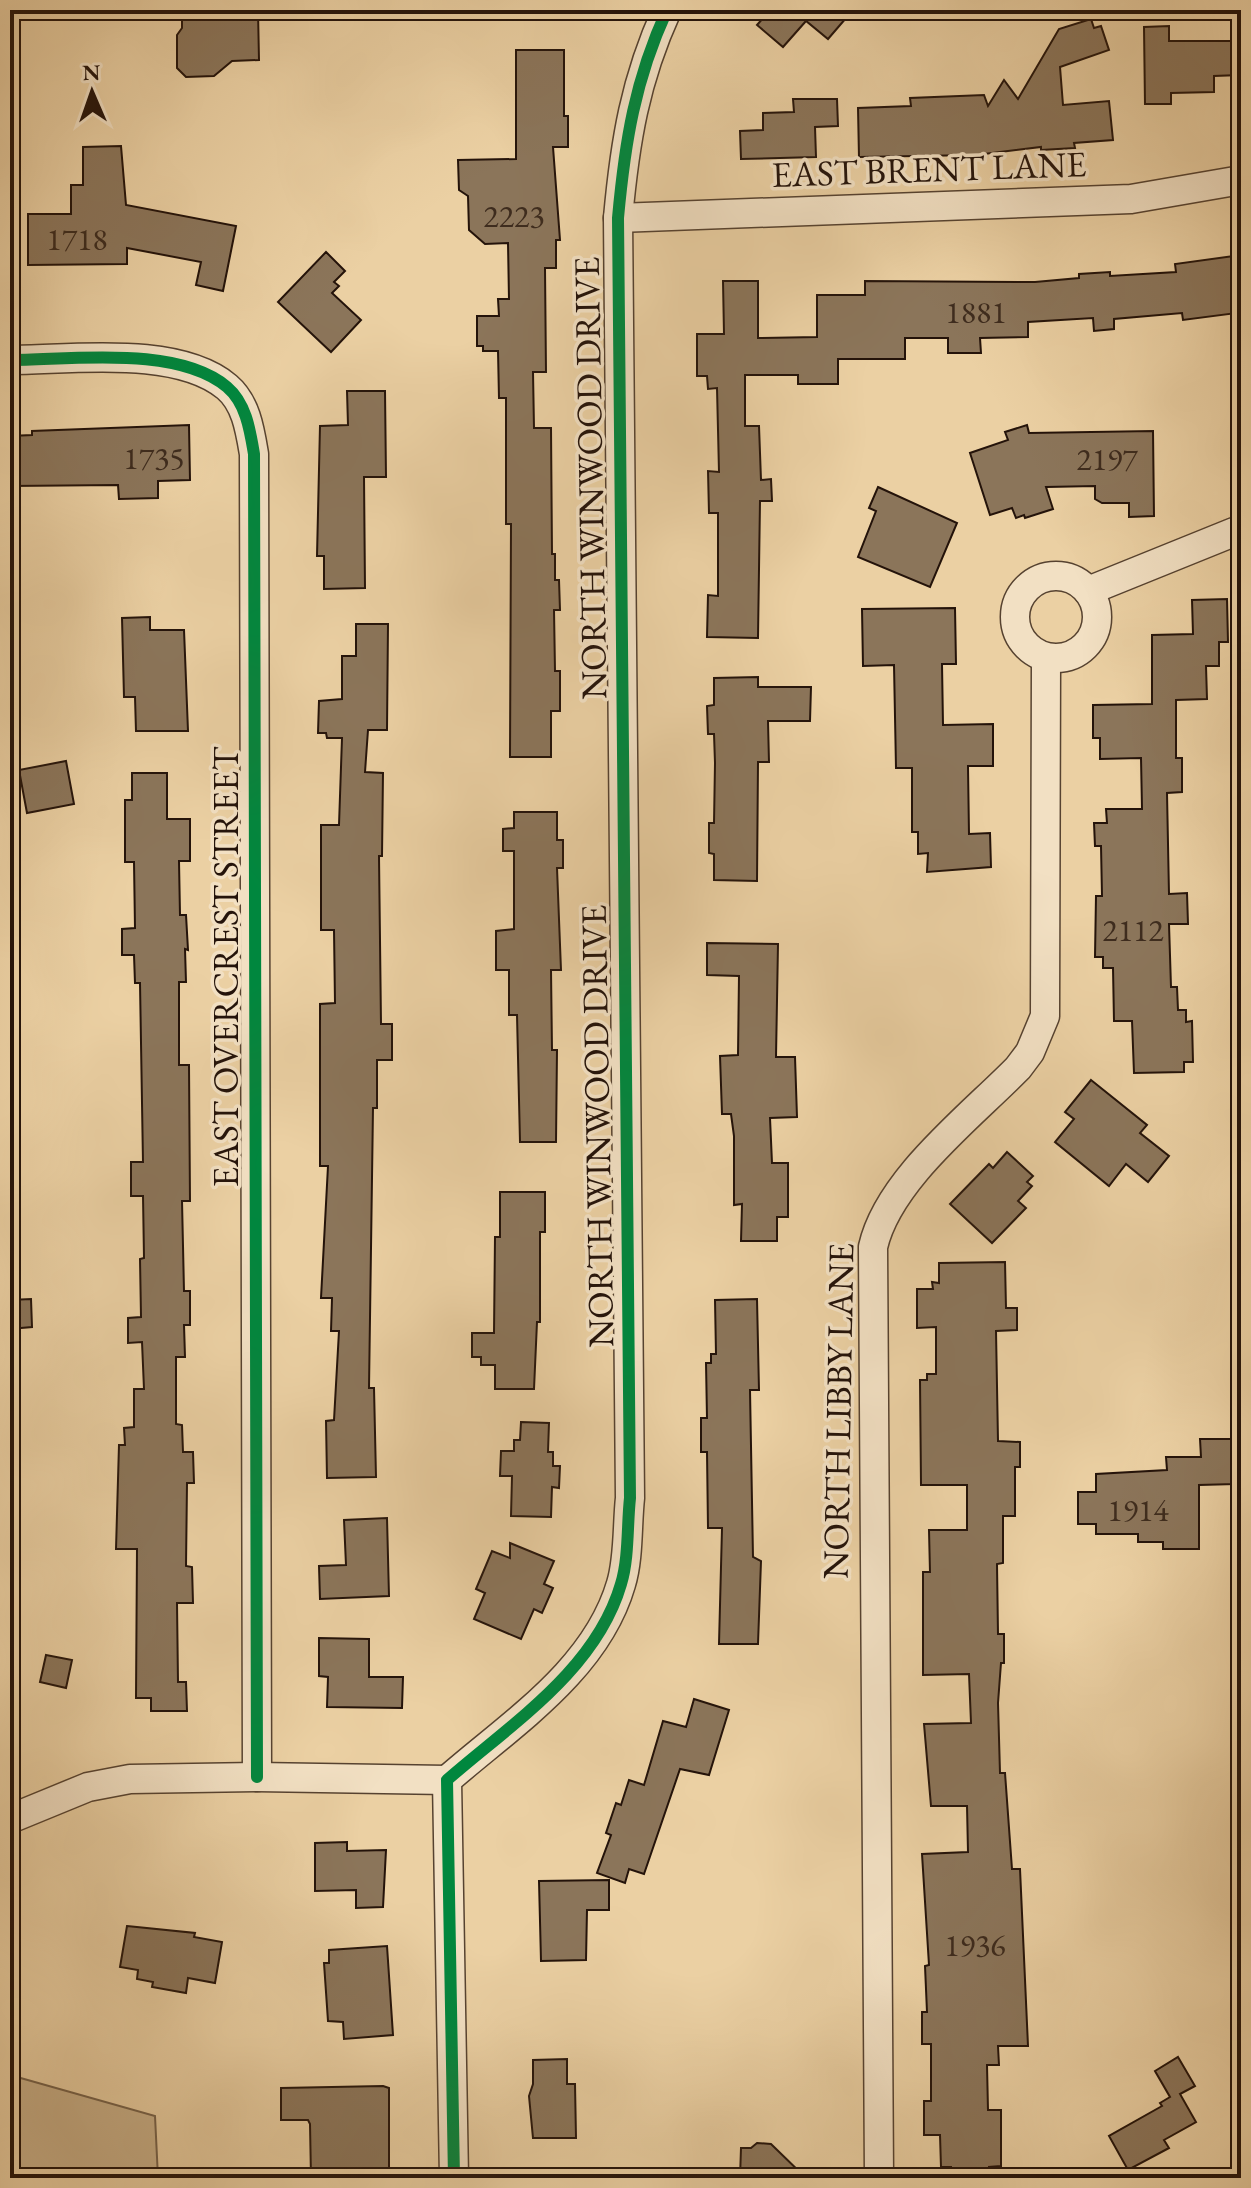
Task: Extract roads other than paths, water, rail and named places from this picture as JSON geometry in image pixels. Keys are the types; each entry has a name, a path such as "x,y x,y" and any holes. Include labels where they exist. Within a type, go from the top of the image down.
{"street":[{"name":"NORTH WINWOOD DRIVE","path":"447,1780 566,1676 597,1640 622,1583 630,1498 618,218 625,139 645,59 667,10"},
{"name":"EAST BRENT LANE","path":"618,218 1131,199 1241,180"},
{"name":"EAST OVERCREST STREET","path":"10,360 157,360 195,368 228,388 248,418 254,454 257,1777"},
{"path":"1088,591 1234,532"},
{"path":"1054,576 1079,582 1088,591 1098,615 1092,639 1072,656 1046,658 1034,653 1017,633 1014,620 1021,595 1041,579 1054,576"},
{"name":"NORTH LIBBY LANE","path":"879,2178 873,1247 877,1227 900,1187 1018,1068 1030,1052 1045,1016 1046,658"},
{"path":"10,1819 88,1787 116,1782 257,1777 447,1780 454,2178"}]}
